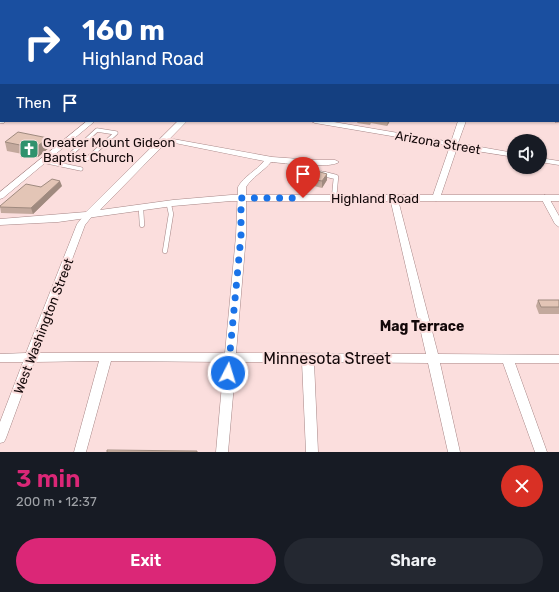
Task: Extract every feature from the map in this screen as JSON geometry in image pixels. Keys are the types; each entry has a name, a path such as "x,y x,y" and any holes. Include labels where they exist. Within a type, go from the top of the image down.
{"street":[{"path":"0,196 90,122"},
{"path":"89,215 181,122"},
{"name":"Arizona Street","path":"322,122 507,154"},
{"path":"436,198 462,122"},
{"path":"165,139 269,159 306,163 334,162"},
{"path":"222,452 241,236 241,198 243,184 262,168 269,159"},
{"path":"547,161 559,163"},
{"path":"394,198 454,452"},
{"path":"545,198 559,224"},
{"name":"Highland Road","path":"0,222 43,221 216,199 559,198"},
{"name":"West Washington Street","path":"0,438 79,230 89,215"},
{"path":"80,452 106,357"},
{"name":"Minnesota Street","path":"0,358 230,357 308,359 433,358 559,360"},
{"path":"308,359 312,452"},
{"path":"508,360 541,452"}],"lane":[{"path":"69,140 83,142 98,130 116,133 87,158 70,155 83,142"},
{"path":"43,161 81,169"},
{"path":"317,173 336,177 334,198"},
{"path":"303,198 306,184"},
{"path":"164,251 171,214 169,205"},
{"path":"141,209 142,225"}],"building":[{"path":"18,132 48,138 35,148 5,142"},
{"path":"303,168 308,169 312,174 317,171 327,174 322,181 310,179 307,174 302,177 298,176"},
{"path":"52,179 60,181 31,208 0,207 26,184 41,187"},
{"path":"538,300 559,300 559,307 541,307"},
{"path":"107,450 197,451 197,452 107,452"}],"place":[{"name":"Greater Mount Gideon Baptist Church","path":"29,149"}],"district":[{"name":"Mag Terrace","path":"422,326"}],"route":[{"path":"228,373 241,236 241,198 303,198"}]}
